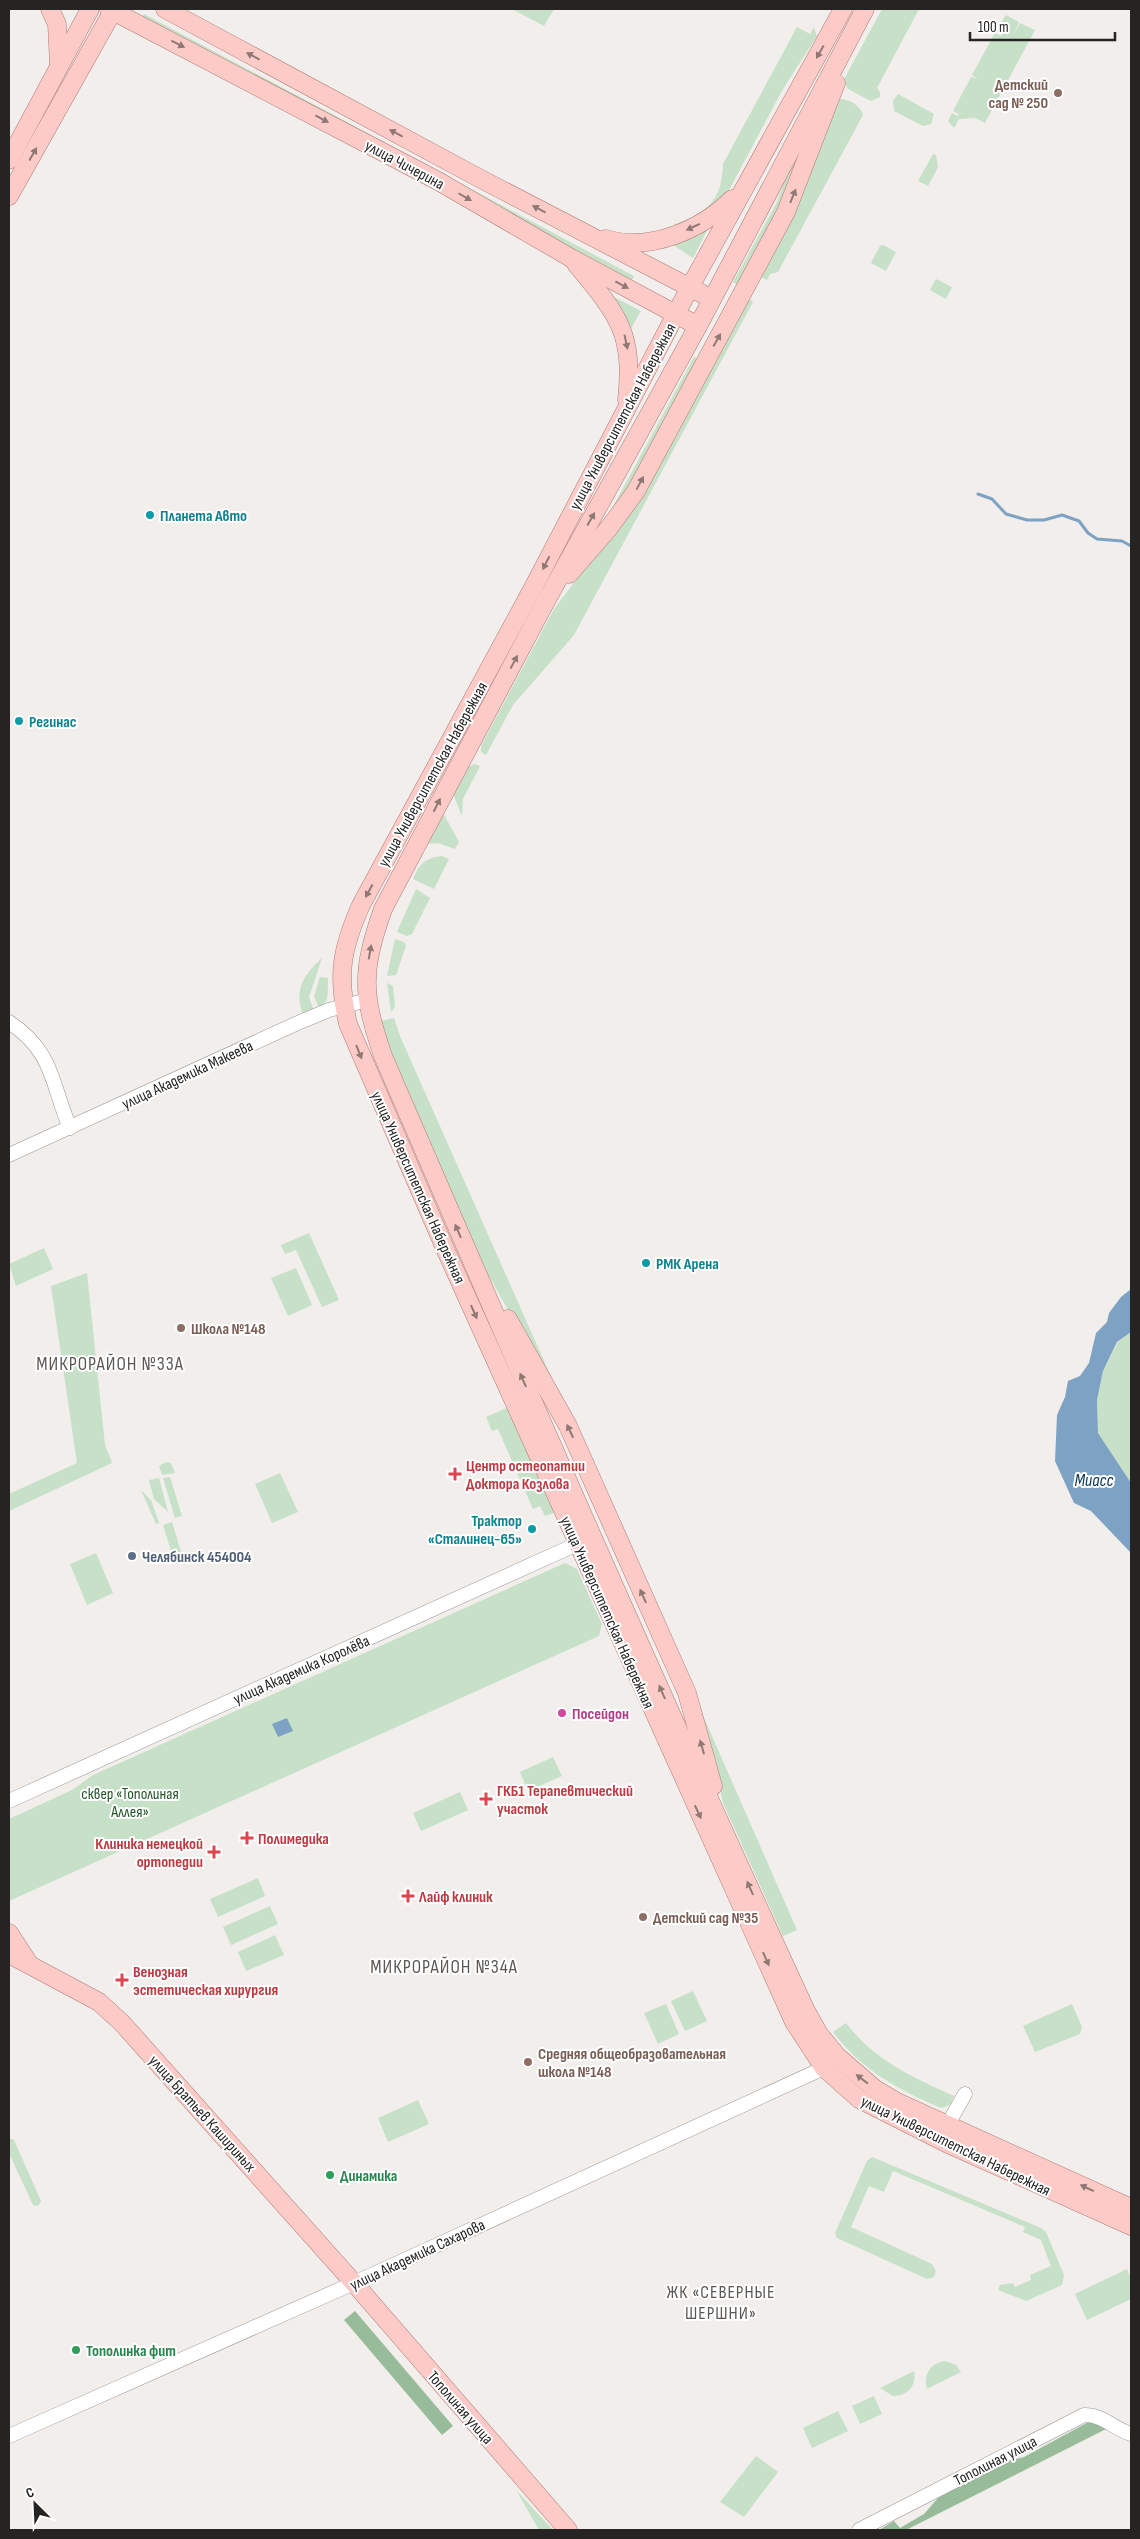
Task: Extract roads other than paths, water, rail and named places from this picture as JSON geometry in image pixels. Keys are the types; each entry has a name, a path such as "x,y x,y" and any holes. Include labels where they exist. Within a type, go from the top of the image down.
{"main road":[{"path":"50,9 57,24 58,68"},
{"path":"9,160 90,9"},
{"path":"9,196 112,9"},
{"name":"улица Чичерина","path":"112,9 430,177 571,258 698,326"},
{"name":"улица Чичерина","path":"165,9 582,232 712,299"},
{"path":"182,9 194,24"},
{"name":"улица Университетская Набережная","path":"843,9 690,287 533,588 361,905 348,938 340,976 348,1024 362,1060 585,1540 831,2062 875,2089 1131,2208"},
{"path":"545,603 609,528 641,482 786,212 866,9"},
{"name":"улица Университетская Набережная","path":"866,9 698,326 545,603 382,909 372,941 365,978 367,1000 383,1056 472,1264 585,1540 794,2022 831,2062 859,2100 882,2113 1131,2226"},
{"path":"582,232 616,242 664,239 708,219 745,186"},
{"path":"571,258 602,296 621,324 629,365 626,408"},
{"path":"472,1264 500,1306 568,1426 687,1693 708,1765 722,1828"},
{"name":"улица Братьев Кашириных","path":"9,1933 20,1953 33,1968"},
{"name":"улица Братьев Кашириных","path":"9,1954 99,2002 122,2023 354,2283"},
{"name":"Тополиная улица","path":"354,2283 568,2530"}],"street":[{"name":"улица Академика Макеева","path":"9,1155 300,1022 344,1005 367,1000"},
{"path":"9,1022 26,1035 45,1058 70,1128"},
{"name":"улица Академика Королёва","path":"9,1801 585,1540"},
{"name":"улица Академика Сахарова","path":"9,2436 354,2283 831,2062"},
{"path":"948,2124 965,2094"},
{"name":"Тополиная улица","path":"859,2530 1084,2415 1097,2415 1119,2430 1131,2434"}],"water":[{"name":"Миасс","path":"1131,1289 1131,1332 1117,1342 1103,1371 1097,1400 1098,1433 1131,1483 1131,1553 1091,1511 1074,1503 1055,1461 1057,1415 1065,1397 1068,1381 1080,1376 1089,1363 1096,1333 1107,1322 1109,1313 1121,1297"},
{"path":"287,1718 293,1731 278,1737 272,1724"}],"waterway":[{"path":"978,494 992,499 1006,514 1027,520 1044,520 1062,515 1079,521 1088,533 1097,539 1122,541 1131,546"}],"place":[{"name":"Детский сад № 250","path":"1058,93"},
{"name":"Планета Авто","path":"150,515"},
{"name":"Регинас","path":"19,721"},
{"name":"РМК Арена","path":"646,1263"},
{"name":"Школа №148","path":"181,1328"},
{"name":"Центр остеопатии Доктора Козлова","path":"455,1474"},
{"name":"Трактор «Сталинец-65»","path":"532,1529"},
{"name":"Челябинск 454004","path":"132,1556"},
{"name":"Посейдон","path":"562,1713"},
{"name":"ГКБ1 Терапевтический участок","path":"486,1799"},
{"name":"Полимедика","path":"247,1838"},
{"name":"Клиника немецкой ортопедии","path":"214,1852"},
{"name":"Лайф клиник","path":"408,1896"},
{"name":"Детский сад №35","path":"643,1917"},
{"name":"Венозная эстетическая хирургия","path":"122,1980"},
{"name":"Средняя общеобразовательная школа №148","path":"528,2062"},
{"name":"Динамика","path":"330,2175"},
{"name":"Тополинка фит","path":"76,2350"}],"district":[{"name":"МИКРОРАЙОН №33А","path":"110,1363"},
{"name":"МИКРОРАЙОН №34А","path":"444,1966"},
{"name":"ЖК «СЕВЕРНЫЕ ШЕРШНИ»","path":"721,2302"}],"park label":[{"name":"сквер «Тополиная Аллея»","path":"130,1802"}]}
